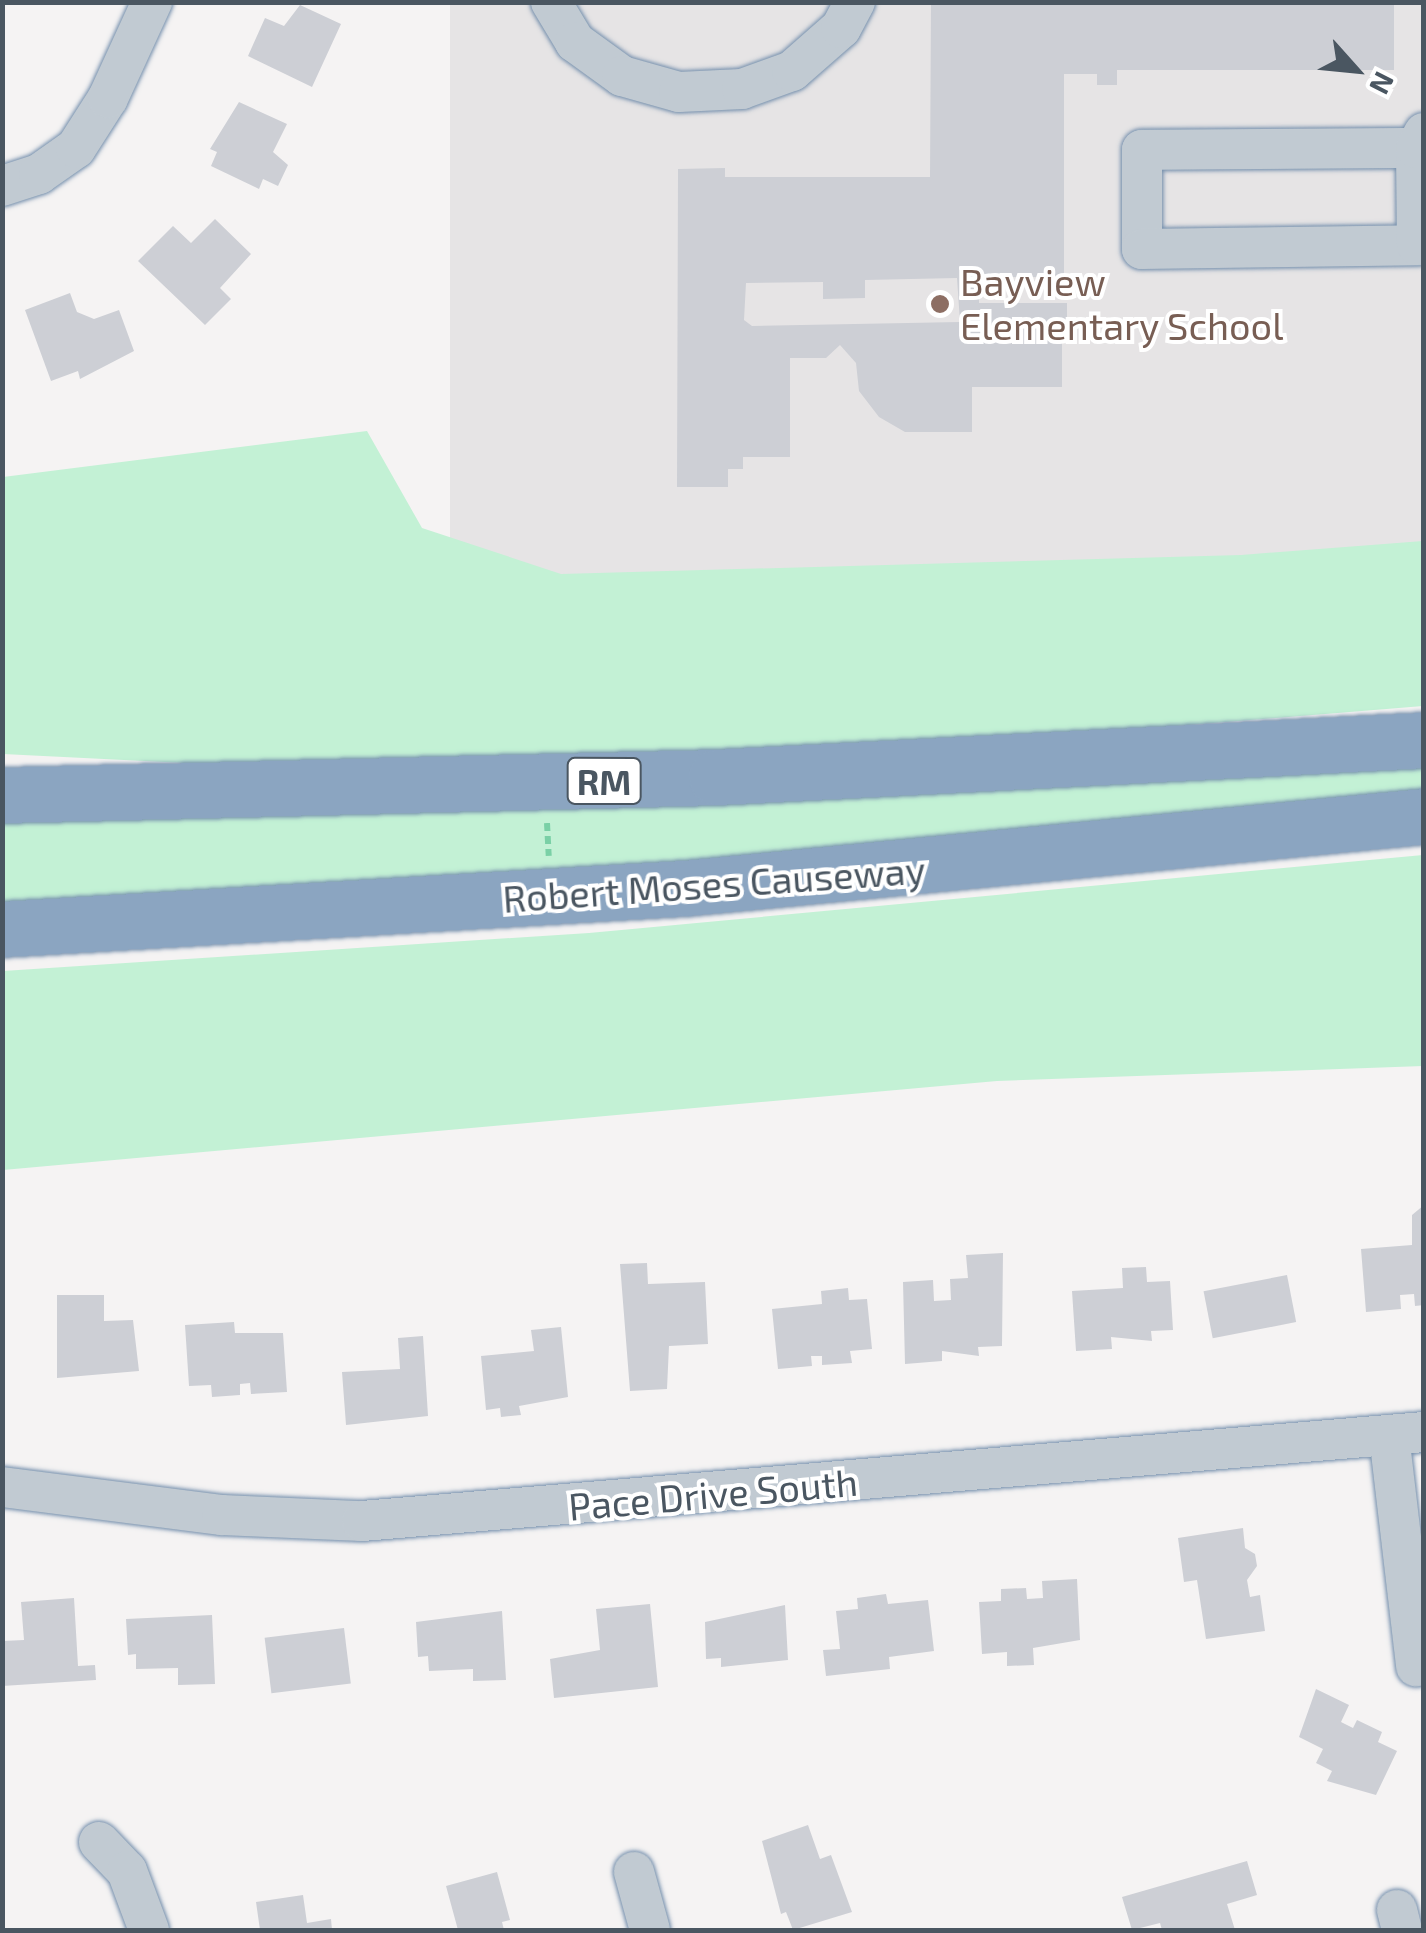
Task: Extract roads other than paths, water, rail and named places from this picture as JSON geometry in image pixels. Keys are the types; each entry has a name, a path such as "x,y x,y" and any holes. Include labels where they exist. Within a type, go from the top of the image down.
{"highway":[{"name":"RM","path":"2,796 546,783 1424,740"},
{"name":"Robert Moses Causeway","path":"2,929 550,897 1001,861 1424,816"}],"street":[{"path":"2,186 39,174 76,148 108,98 152,2"},
{"path":"551,2 575,42 622,76 679,92 742,89 792,71 840,28 855,2"},
{"path":"1420,141 1416,245 1142,248 1142,150 1420,141"},
{"path":"1406,1433 1416,1666"},
{"name":"Pace Drive South","path":"2,1487 222,1515 362,1521 1406,1433"},
{"path":"100,1842 127,1871 150,1930"},
{"path":"634,1872 650,1930"}],"place":[{"name":"Bayview Elementary School","path":"940,304"}]}
